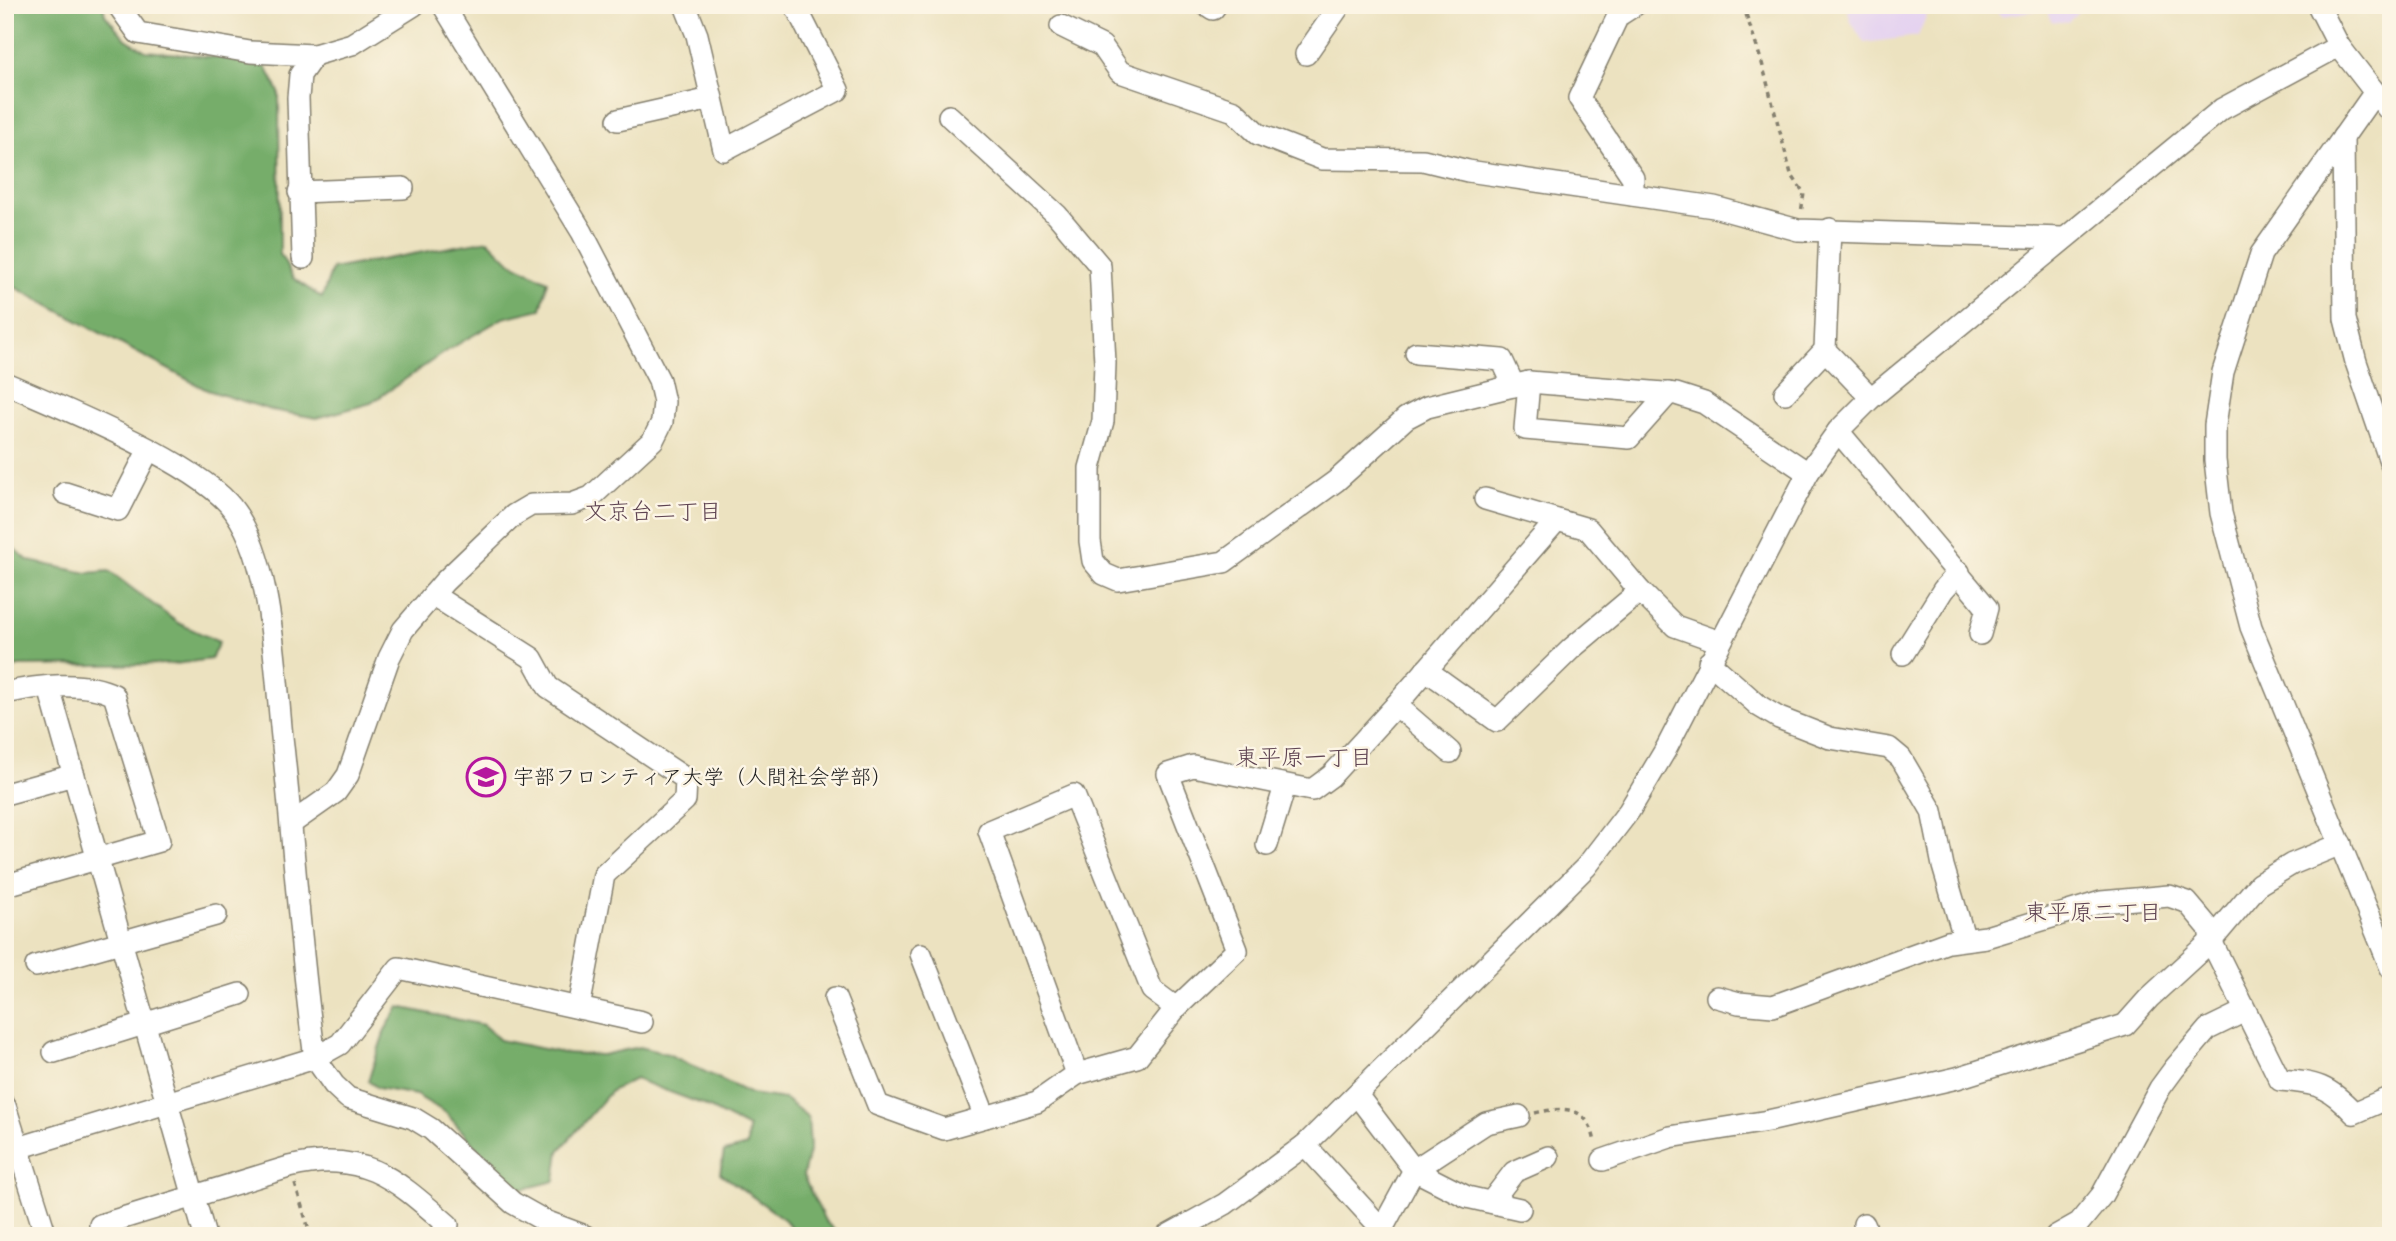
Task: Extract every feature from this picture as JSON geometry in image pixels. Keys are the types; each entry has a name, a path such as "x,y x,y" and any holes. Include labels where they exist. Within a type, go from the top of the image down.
{"street":[{"path":"118,5 138,33 250,52 314,55 352,44 414,5"},
{"path":"292,823 336,792 348,775 389,659 403,630 433,595 513,515 531,505 572,504 591,497 653,440 662,422 664,402 659,380 582,232 443,5"},
{"path":"685,5 697,35 724,150 838,90 795,5"},
{"path":"1207,5 1213,9 1216,5"},
{"path":"1306,54 1340,5"},
{"path":"1633,195 1633,178 1579,97 1618,16 1635,5"},
{"path":"2318,5 2339,46 2391,113"},
{"path":"1061,26 1102,46 1120,72 1234,111 1258,134 1322,159 1423,160 1468,171 1714,207 1798,229 2062,239"},
{"path":"1167,1236 1225,1204 1305,1145 1586,867 1629,811 1660,760 1808,473 1838,431 1871,398 2222,108 2339,46"},
{"path":"303,258 299,192 300,75 314,55"},
{"path":"2375,92 2261,254 2223,372 2215,425 2215,460 2221,513 2251,628 2391,968"},
{"path":"618,120 711,99"},
{"path":"949,116 1057,215 1100,266 1105,363 1103,421 1090,468 1090,529 1093,561 1104,574 1118,580 1224,562 1336,481 1406,418 1427,407 1522,384 1669,393 1704,403 1808,473"},
{"path":"2343,137 2345,318 2356,362 2391,464"},
{"path":"299,192 403,188"},
{"path":"1785,393 1825,350 1830,229"},
{"path":"1825,350 1871,398"},
{"path":"1416,353 1502,360 1522,384 1525,429 1629,438 1669,393"},
{"path":"5,383 148,451 211,487 246,526 259,564 274,664 292,823 305,985 315,1058 334,1085 348,1098 413,1118 431,1129 513,1203 545,1221 585,1236"},
{"path":"1838,431 1987,608 1980,634"},
{"path":"65,493 118,510 148,451"},
{"path":"1485,499 1588,529 1640,591 1675,626 1720,642"},
{"path":"835,998 878,1105 944,1129 1037,1102 1077,1073 1137,1057 1175,1008 1237,950 1167,774 1193,766 1312,790 1331,776 1396,705 1557,520"},
{"path":"1903,654 1943,590 1959,572"},
{"path":"1426,670 1497,722 1571,649 1640,591"},
{"path":"433,595 532,658 548,687 686,779 685,800 604,875 579,1008"},
{"path":"1709,662 1759,706 1779,718 1830,738 1889,748 1901,758 1932,811 1943,866 1964,937"},
{"path":"49,688 147,1023 205,1236"},
{"path":"5,693 49,688 100,688 114,695 159,841 10,884"},
{"path":"1396,705 1450,752"},
{"path":"5,794 74,775"},
{"path":"1267,845 1284,786"},
{"path":"1077,1073 989,831 1074,795 1152,990 1175,1008"},
{"path":"1604,1160 1670,1137 1768,1121 1957,1078 2125,1025 2149,998 2211,941 2259,884 2292,864 2341,844"},
{"path":"1717,998 1773,1006 1964,937 1986,937 2082,905 2169,897 2187,902 2209,928 2211,941 2280,1080 2318,1083 2335,1093 2354,1113 2391,1097"},
{"path":"36,967 216,915"},
{"path":"921,954 985,1117"},
{"path":"12,1150 315,1058 340,1044 399,968 642,1022"},
{"path":"54,1052 240,994"},
{"path":"2056,1236 2079,1223 2102,1195 2160,1088 2174,1069 2208,1029 2245,1011"},
{"path":"1357,1095 1414,1170 1467,1197 1520,1209"},
{"path":"5,1106 12,1150 46,1236"},
{"path":"1305,1145 1382,1229 1414,1170 1486,1123 1519,1116"},
{"path":"1491,1202 1514,1172 1548,1157"},
{"path":"100,1225 289,1167 326,1161 367,1166 398,1182 448,1225 440,1236"}],"path":[{"path":"1743,5 1791,174 1804,193 1798,229"},
{"path":"1519,1116 1562,1107 1577,1113 1587,1121 1596,1153 1604,1160"},
{"path":"289,1167 311,1236"}],"shaded area":[{"path":"1847,5 1931,5 1918,36 1864,43 1850,20"},
{"path":"1991,5 2085,5 2068,22 2052,22 2047,9 2001,16"}],"green space":[{"path":"5,5 103,5 105,15 126,39 146,51 235,59 266,67 279,92 280,254 293,278 322,298 332,269 488,240 510,262 548,281 541,309 503,318 443,353 371,403 317,418 271,410 207,390 5,282"},
{"path":"5,541 29,561 87,573 109,571 178,623 219,642 211,659 175,664 19,666 5,670"},
{"path":"399,1007 483,1025 500,1040 563,1053 602,1055 639,1047 668,1054 751,1094 785,1099 808,1117 810,1147 803,1176 825,1221 840,1236 798,1236 785,1220 720,1173 724,1152 747,1146 748,1128 702,1104 635,1079 611,1091 559,1151 555,1181 520,1190 492,1165 446,1113 416,1095 378,1088 368,1081 385,1030"}],"place":[{"name":"宇部フロンティア大学（人間社会学部）","path":"486,777"}],"district":[{"name":"文京台二丁目","path":"653,511"},
{"name":"東平原一丁目","path":"1304,757"},
{"name":"東平原二丁目","path":"2093,912"}]}
